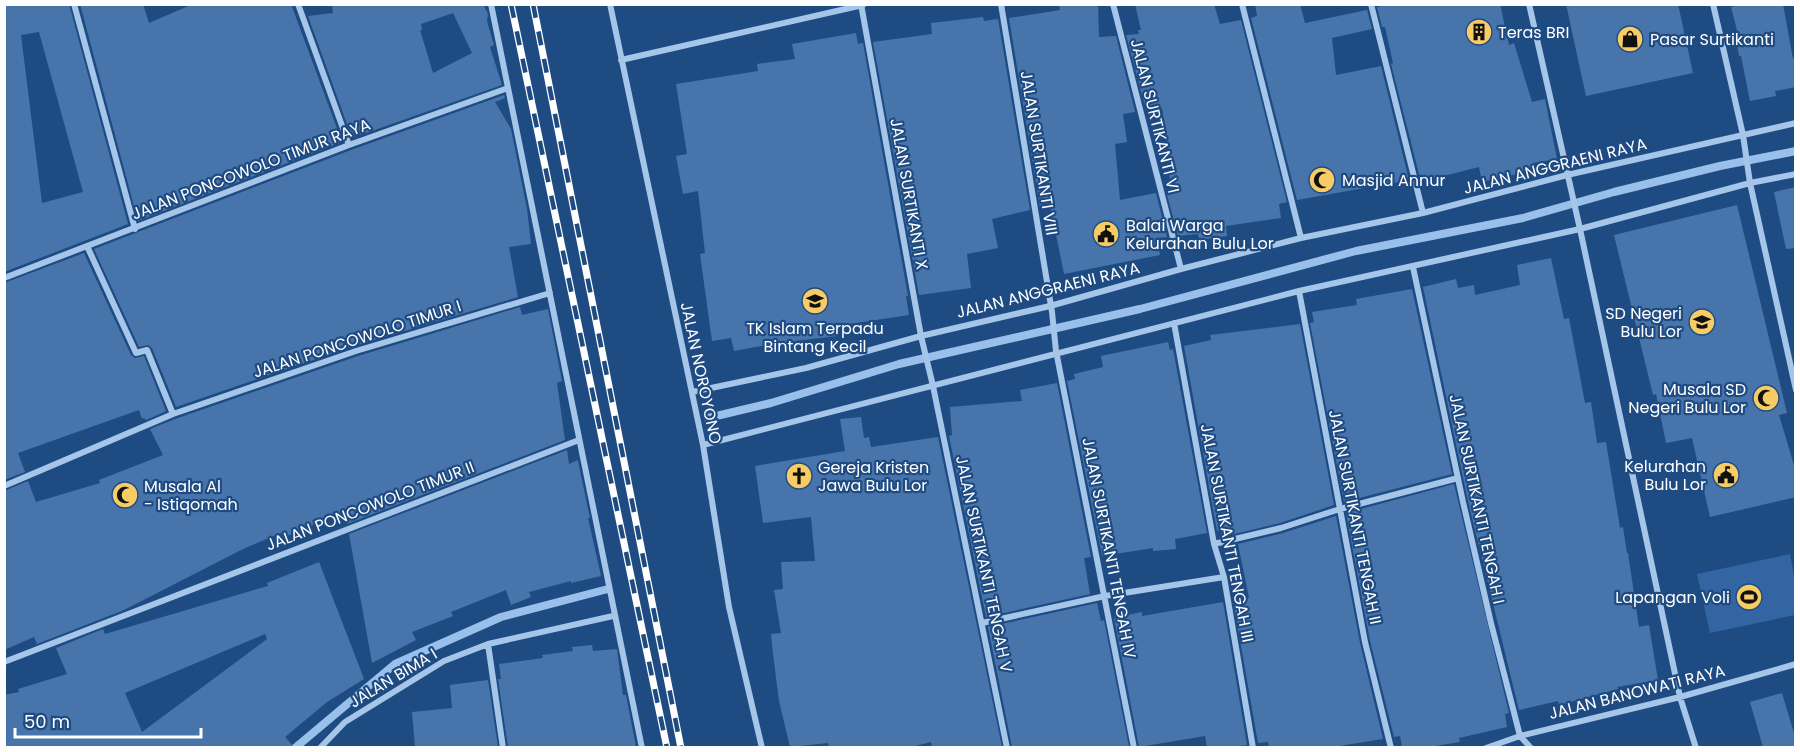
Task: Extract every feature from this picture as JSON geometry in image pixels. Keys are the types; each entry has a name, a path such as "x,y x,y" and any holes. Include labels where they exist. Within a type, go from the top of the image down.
{"street":[{"path":"74,4 135,229"},
{"path":"298,4 349,145"},
{"path":"491,4 613,616 642,747"},
{"name":"JALAN NOROYONO","path":"610,4 703,445 729,607 762,747"},
{"name":"JALAN SURTIKANTI VIII","path":"1001,4 1056,352"},
{"name":"JALAN SURTIKANTI VI","path":"1113,4 1181,269"},
{"path":"1242,4 1300,238"},
{"path":"1371,4 1423,213"},
{"path":"1528,4 1580,229 1680,696 1696,747"},
{"path":"1713,4 1744,139 1750,183 1796,390"},
{"path":"621,60 862,5"},
{"name":"JALAN SURTIKANTI X","path":"862,5 921,336 933,386"},
{"name":"JALAN PONCOWOLO TIMUR RAYA","path":"4,278 349,145 507,88"},
{"name":"JALAN ANGGRAENI RAYA","path":"692,392 806,368 921,336 1051,309 1181,269 1300,238 1423,213 1567,175 1744,139 1796,123"},
{"path":"703,445 1299,291 1580,229 1750,183 1796,174"},
{"path":"87,246 136,353 147,350 173,414"},
{"name":"JALAN SURTIKANTI TENGAH I","path":"1413,267 1491,623 1520,736"},
{"name":"JALAN SURTIKANTI TENGAH II","path":"1299,291 1365,642 1391,747"},
{"name":"JALAN PONCOWOLO TIMUR I","path":"4,486 173,414 356,351 550,293"},
{"name":"JALAN SURTIKANTI TENGAH III","path":"1174,323 1214,544 1224,577 1253,747"},
{"name":"JALAN SURTIKANTI TENGAH IV","path":"1056,352 1134,747"},
{"name":"JALAN SURTIKANTI TENGAH V","path":"933,386 1007,747"},
{"name":"JALAN PONCOWOLO TIMUR II","path":"4,662 579,440"},
{"path":"1214,544 1281,528 1340,509 1458,477"},
{"path":"982,623 1105,596 1224,577"},
{"name":"JALAN BIMA I","path":"320,747 345,722 444,661 488,644 613,616"},
{"path":"488,644 502,747"},
{"name":"JALAN BANOWATI RAYA","path":"1486,747 1520,736 1796,664"},
{"path":"1520,736 1531,747"}],"shaded area":[{"name":"Lapangan Voli","path":"1790,554 1795,580 1795,615 1710,633 1697,574"}],"building":[{"path":"4,4 69,4 128,224 4,272","holes":["39,32 83,192 42,203 21,35"]},
{"path":"80,4 143,4 149,23 193,4 291,4 342,142 138,221"},
{"path":"332,4 483,4 488,14 487,21 494,45 490,47 502,85 352,138 308,16 333,13","holes":["453,13 472,53 433,73 420,30 422,30 421,24"]},
{"path":"1059,4 1098,4 1099,37 1116,36 1135,112 1123,114 1127,142 1115,144 1120,200 1156,193 1167,237 1157,238 1160,255 1064,274 1050,204 1040,207 1009,18 1060,10"},
{"path":"1135,4 1214,4 1220,24 1241,20 1287,202 1279,204 1281,218 1226,226 1227,236 1199,240 1198,234 1178,236 1166,191 1171,190 1169,173 1172,173 1162,108 1146,110 1126,35 1139,34 1138,30 1141,30"},
{"path":"1255,4 1300,4 1305,23 1367,10 1372,29 1332,38 1336,75 1381,66 1409,180 1297,200 1251,18 1257,16"},
{"path":"1391,4 1500,4 1509,45 1514,43 1532,102 1545,99 1557,159 1533,163 1535,170 1482,182 1479,167 1424,181 1420,178 1391,64 1393,63 1385,27 1382,27 1377,7"},
{"name":"Pasar Surtikanti","path":"1566,4 1678,4 1693,73 1586,96"},
{"path":"1744,4 1783,4 1793,59 1796,58 1796,87 1775,91 1776,96 1750,101 1741,56 1739,56 1735,34 1738,34 1731,7"},
{"path":"983,17 984,21 998,19 1030,210 992,219 998,248 967,254 971,288 919,295 873,42 932,34 931,23"},
{"path":"856,33 858,44 863,43 908,296 906,296 909,315 836,326 838,336 734,351 731,338 712,341 700,254 705,253 698,191 683,194 676,156 687,154 676,84 758,71 757,64 795,59 792,44"},
{"path":"504,95 505,98 495,102 511,129 527,209 531,244 509,247 518,297 354,346 176,407 152,348 148,345 139,347 94,249 351,150"},
{"path":"1796,187 1796,248 1786,249 1774,192"},
{"name":"SD Negeri Bulu Lor","path":"1737,205 1787,413 1779,415 1796,472 1796,497 1710,517 1692,438 1666,443 1656,394 1653,395 1614,235"},
{"path":"84,253 131,355 135,358 144,356 166,411 146,420 142,419 139,410 18,453 25,472 4,480 4,283"},
{"path":"1551,258 1564,319 1569,318 1585,403 1591,402 1597,443 1606,442 1620,528 1623,527 1628,553 1639,627 1649,625 1658,680 1617,687 1618,689 1559,705 1558,701 1519,710 1468,501 1423,287 1456,279 1458,288 1474,285 1475,295 1520,285 1517,265"},
{"path":"1412,289 1452,474 1344,502 1310,323 1314,322 1312,312 1357,305 1356,299"},
{"path":"520,307 522,315 548,309 562,381 557,383 565,440 347,524 345,511 283,538 281,533 245,548 124,610 37,644 34,637 4,650 4,491 28,481 36,502 100,483 99,480 163,455 150,429 358,356"},
{"path":"1300,324 1334,505 1280,523 1222,537 1221,530 1217,531 1184,346 1211,340 1210,335"},
{"path":"1168,342 1170,350 1173,349 1207,533 1175,539 1176,549 1153,551 1153,548 1102,556 1067,381 1075,379 1074,374 1103,367 1101,356"},
{"path":"1057,383 1091,557 1084,558 1090,594 986,617 949,436 952,435 950,407 1022,401 1020,390"},
{"path":"861,417 864,438 869,437 871,447 938,437 1002,747 932,747 931,742 911,747 829,747 828,743 790,747 779,701 773,654 771,634 781,633 774,590 783,589 781,562 815,561 811,517 763,523 755,466 845,451 840,419"},
{"path":"567,450 569,464 578,460 601,576 529,592 531,597 511,605 506,590 451,612 453,616 412,632 416,640 372,663 349,534"},
{"path":"1454,484 1509,713 1505,714 1507,727 1459,738 1460,742 1429,747 1402,747 1400,736 1394,737 1370,641 1346,513"},
{"path":"1336,516 1360,643 1383,739 1333,747 1269,747 1268,742 1258,743 1233,600 1249,598 1238,544"},
{"path":"319,562 364,679 327,702 285,737 294,747 4,747 4,695 19,692 18,689 67,674 56,648 103,629 105,634 268,586 267,583","holes":["265,634 267,639 142,732 125,693"]},
{"path":"1223,602 1247,745 1207,747 1205,736 1139,747 1114,618 1142,612 1142,616"},
{"path":"1097,603 1101,621 1104,620 1129,747 1012,747 988,627"},
{"path":"592,645 593,651 617,649 623,695 626,695 636,747 508,747 498,679 501,679 499,664 543,658 542,655 573,651 572,647"},
{"path":"488,680 498,747 415,747 412,712 452,708 450,685"},
{"path":"1782,693 1796,747 1763,747 1750,702"}],"waterway":[{"path":"708,418 771,403 899,364 1140,309 1356,251 1523,218 1614,192 1720,166 1796,151"},
{"path":"295,748 395,664 501,617 608,589"}],"railway":[{"path":"511,4 667,748"},
{"path":"533,4 681,748"}],"place":[{"name":"Teras BRI","path":"1479,32"},
{"name":"Pasar Surtikanti","path":"1630,39"},
{"name":"Masjid Annur","path":"1322,180"},
{"name":"Balai Warga Kelurahan Bulu Lor","path":"1106,234"},
{"name":"TK Islam Terpadu Bintang Kecil","path":"815,301"},
{"name":"SD Negeri Bulu Lor","path":"1702,322"},
{"name":"Musala SD Negeri Bulu Lor","path":"1766,398"},
{"name":"Kelurahan Bulu Lor","path":"1726,475"},
{"name":"Gereja Kristen Jawa Bulu Lor","path":"799,476"},
{"name":"Musala Al - Istiqomah","path":"125,495"},
{"name":"Lapangan Voli","path":"1749,597"}]}
